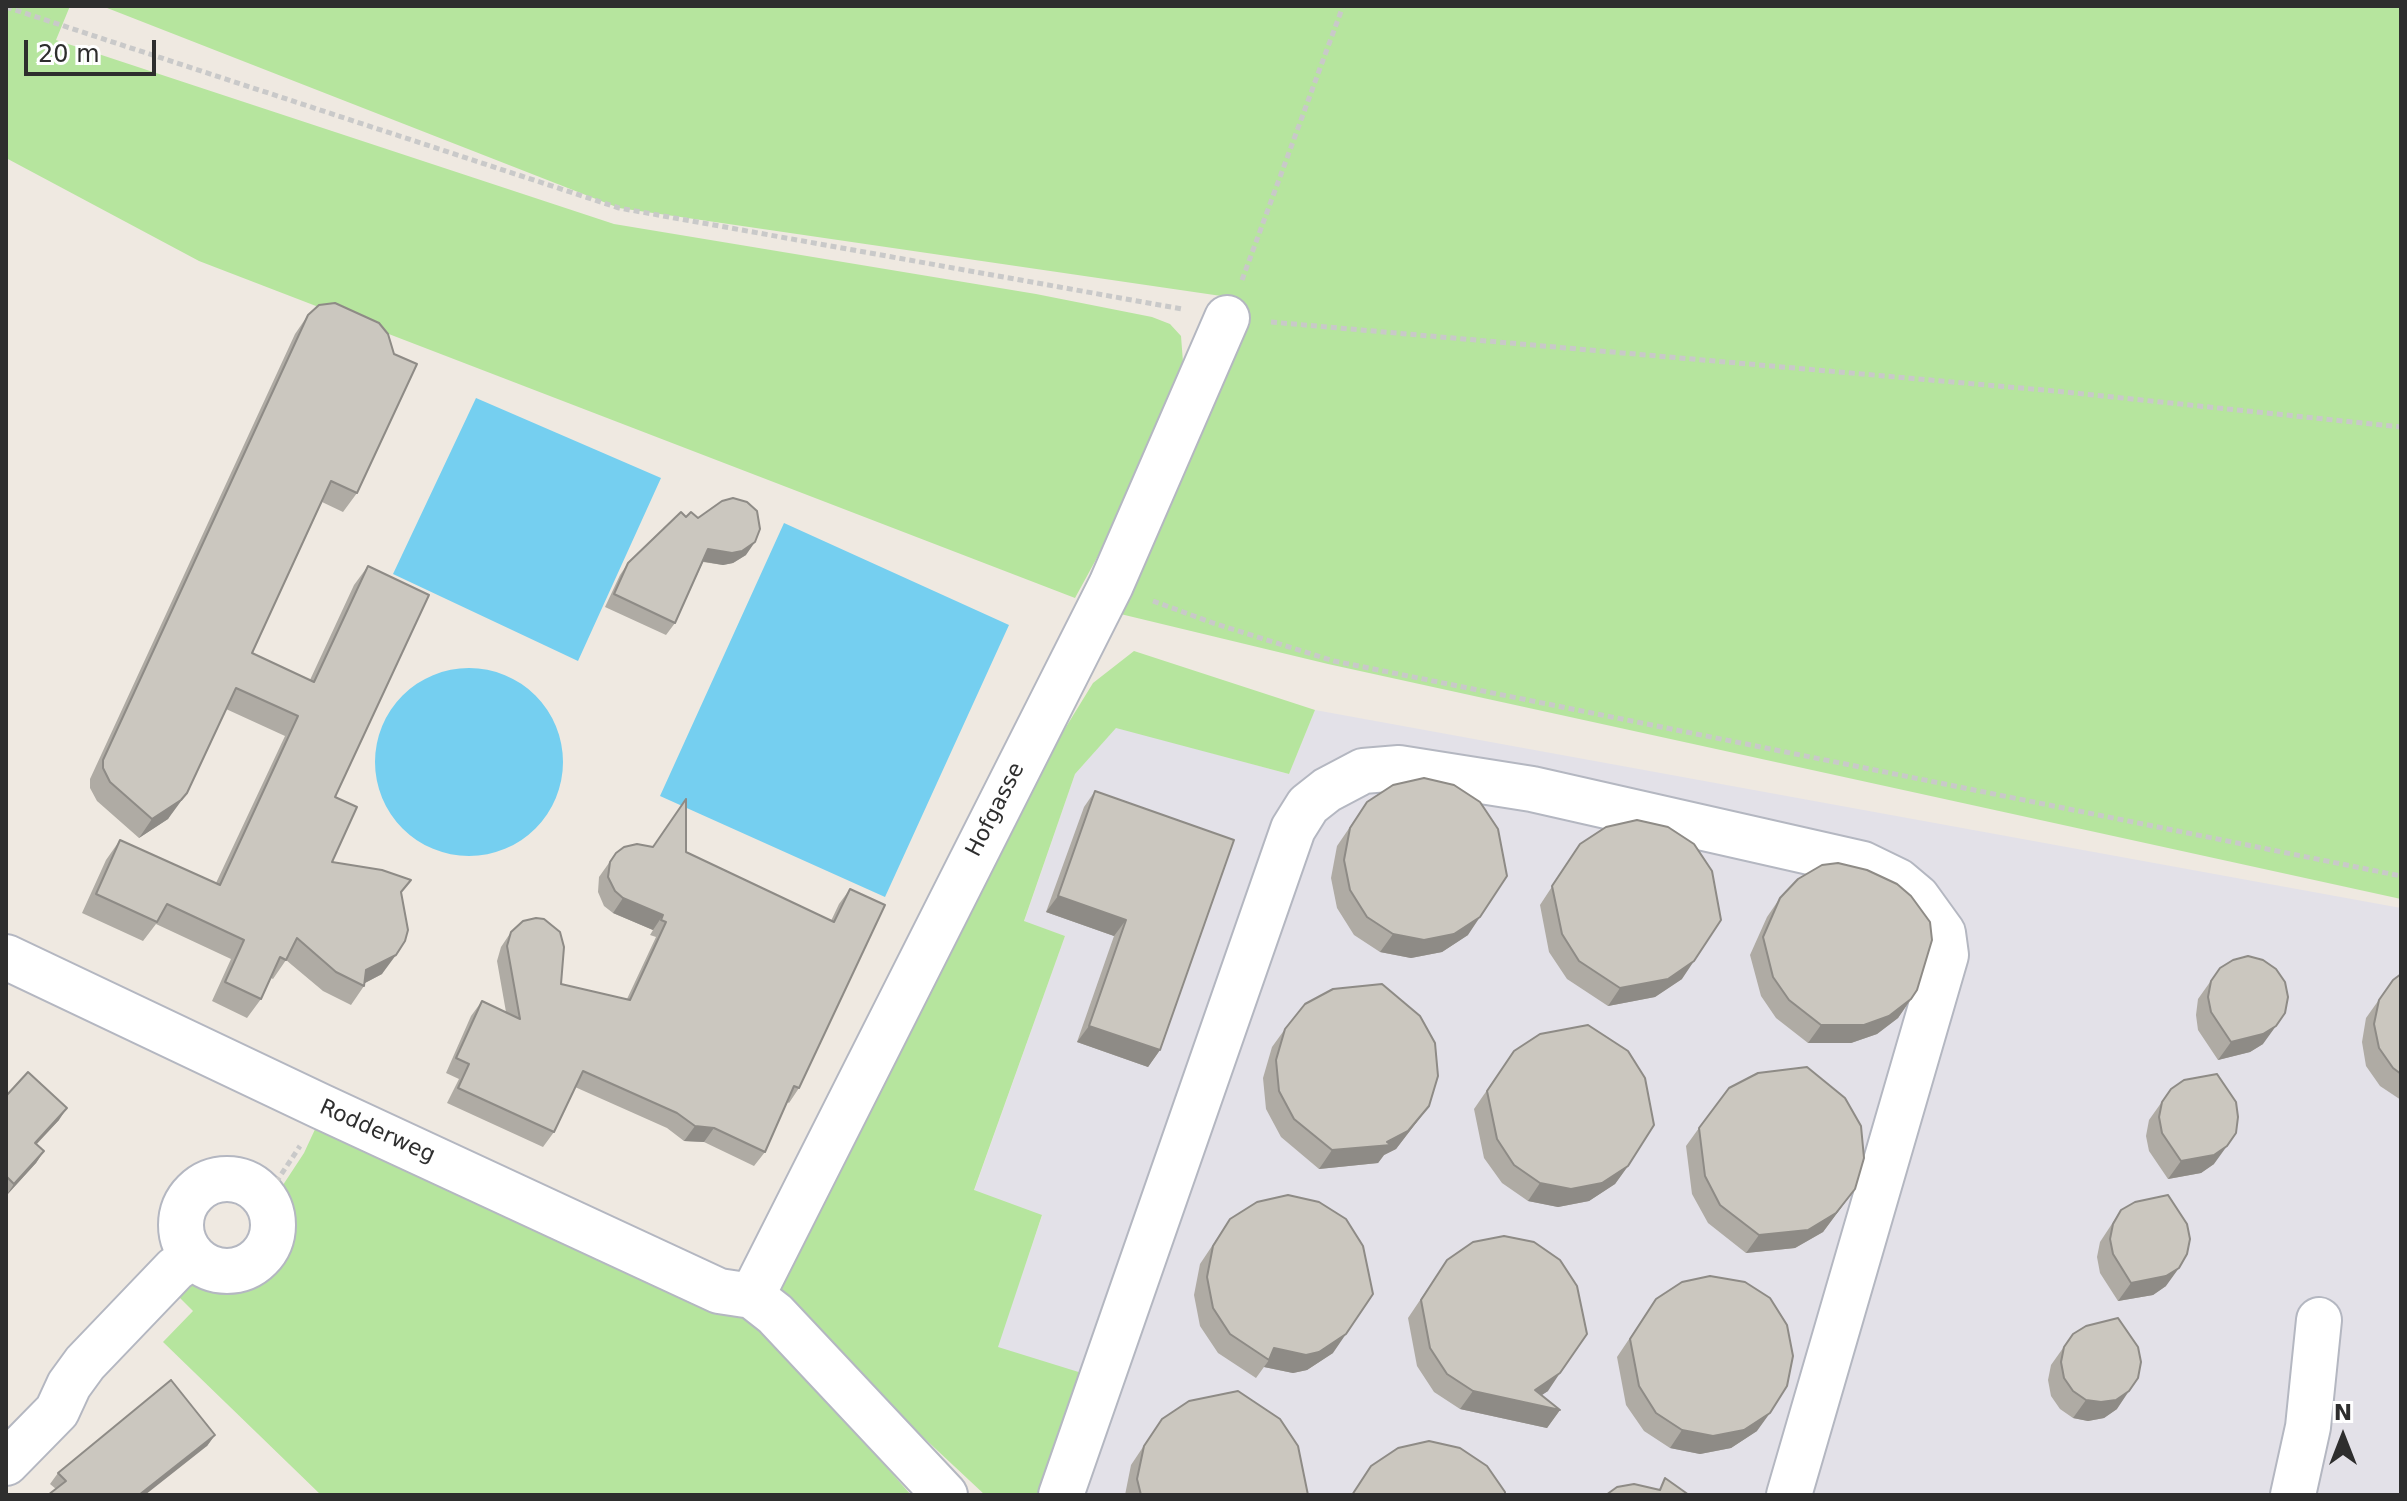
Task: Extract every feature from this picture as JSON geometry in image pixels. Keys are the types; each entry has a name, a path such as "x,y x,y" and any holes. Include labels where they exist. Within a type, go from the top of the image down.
{"street":[{"name":"Hofgasse","path":"752,1296 1111,585 1227,318"},
{"path":"1061,1495 1293,829 1308,805 1327,790 1363,771 1399,768 1532,789 1863,864 1898,881 1917,897 1943,933 1946,955 1789,1495"},
{"name":"Rodderweg","path":"8,964 719,1291 752,1296"},
{"path":"235,1179 252,1185 265,1199 272,1211 272,1238 256,1262 230,1272 203,1265 192,1257 180,1229 181,1214 187,1200 200,1187 216,1180 235,1179"},
{"path":"6,1463 57,1411 69,1385 85,1363 175,1269 192,1257"},
{"path":"752,1296 775,1314 945,1495"},
{"path":"2293,1495 2308,1427 2319,1320"}],"path":[{"path":"1227,318 1343,6"},
{"path":"6,7 619,208 1081,289 1227,318 2055,391 2401,427"},
{"path":"1111,585 1213,623 1334,661 2401,876"},
{"path":"265,1199 298,1150 320,1106"}],"shaded area":[{"path":"1315,710 2401,908 2401,1495 1043,1495 997,1347 1042,1216 974,1191 1065,936 1024,922 1075,774 1116,727 1289,774"}],"green space":[{"path":"6,6 70,6 56,40 614,224 1036,294 1152,317 1170,324 1181,336 1183,362 1177,385 1099,554 1075,598 199,261 6,158"},
{"path":"102,6 2401,6 2401,899 1328,664 1108,611 1235,298 619,208"},
{"path":"1134,651 1315,710 1289,774 1116,728 1075,774 1024,921 1065,936 974,1190 1042,1215 998,1347 1085,1374 1043,1495 985,1495 815,1336 777,1283 1050,753 1093,683"},
{"path":"317,1125 758,1320 911,1495 321,1495 163,1342 193,1311 173,1291 188,1283 207,1290 242,1291 257,1284 281,1262 289,1248 292,1217 281,1188 304,1153"}],"water":[{"path":"476,398 661,478 578,661 393,574"},
{"path":"784,523 1009,625 885,897 660,796"},
{"path":"469,668 487,669 505,675 536,695 556,726 562,744 562,780 556,798 536,829 505,849 487,855 469,856 451,855 433,849 402,829 382,798 376,780 375,762 376,744 382,726 402,695 433,675 451,669"}],"building":[{"path":"335,303 379,323 388,334 394,354 417,364 357,493 331,481 252,653 314,682 368,566 429,595 335,797 357,807 332,862 382,870 411,880 401,892 408,930 396,955 366,970 364,986 336,972 297,938 286,960 280,957 261,999 225,982 244,940 167,904 157,922 96,894 120,840 220,885 298,716 236,688 187,793 152,819 110,782 103,768 103,760 308,315 319,305"},
{"path":"733,498 747,502 757,511 760,529 755,542 742,551 732,553 708,549 675,623 614,594 628,563 681,512 686,517 691,512 698,518 722,501"},
{"path":"1424,778 1454,785 1480,802 1498,829 1507,876 1480,917 1454,934 1424,940 1393,934 1367,917 1350,890 1344,860 1350,828 1367,802 1393,785"},
{"path":"1095,791 1234,840 1160,1050 1089,1026 1126,920 1058,896"},
{"path":"686,799 686,852 834,922 850,889 885,905 799,1088 794,1086 765,1152 714,1128 695,1126 677,1113 583,1071 554,1132 458,1088 469,1064 456,1058 482,1001 520,1019 507,946 511,932 523,921 544,919 560,932 564,947 561,984 630,1000 666,922 661,920 663,915 623,898 615,891 608,877 610,862 624,847 637,844 653,847"},
{"path":"1637,820 1668,827 1694,844 1712,871 1721,920 1694,961 1668,979 1620,988 1579,961 1562,934 1552,886 1580,844 1606,827"},
{"path":"1838,863 1867,870 1897,884 1911,896 1930,922 1932,940 1917,990 1911,999 1889,1016 1864,1025 1821,1025 1789,1000 1773,977 1763,937 1780,898 1798,879 1822,865"},
{"path":"2248,956 2263,960 2276,969 2285,982 2288,997 2285,1013 2276,1026 2263,1034 2231,1042 2211,1012 2208,997 2211,981 2220,968"},
{"path":"2401,974 2401,1074 2379,1048 2374,1024 2379,1000"},
{"path":"1382,984 1420,1016 1435,1043 1438,1076 1429,1106 1408,1131 1387,1142 1391,1145 1332,1150 1294,1119 1279,1091 1276,1060 1285,1029 1305,1004 1333,989"},
{"path":"1588,1025 1628,1051 1645,1078 1654,1125 1628,1166 1602,1183 1571,1189 1540,1183 1514,1165 1497,1139 1487,1091 1514,1051 1540,1034"},
{"path":"1807,1067 1845,1098 1861,1126 1864,1158 1855,1189 1836,1213 1808,1230 1759,1235 1720,1205 1705,1176 1699,1128 1729,1088 1758,1073"},
{"path":"28,1072 67,1108 35,1143 44,1151 14,1184 6,1176 6,1096"},
{"path":"2217,1074 2236,1102 2236,1133 2227,1146 2214,1155 2181,1161 2162,1133 2159,1117 2162,1102 2171,1089 2184,1080"},
{"path":"1288,1195 1319,1202 1346,1219 1363,1246 1373,1294 1346,1334 1319,1352 1306,1355 1274,1348 1269,1360 1230,1334 1213,1308 1207,1277 1213,1246 1230,1219 1257,1202"},
{"path":"2168,1195 2187,1224 2190,1239 2187,1254 2179,1268 2166,1276 2131,1283 2113,1254 2110,1239 2113,1224 2121,1210 2135,1202"},
{"path":"1504,1236 1534,1242 1560,1260 1577,1286 1587,1334 1560,1373 1535,1390 1560,1410 1473,1391 1447,1374 1430,1348 1421,1300 1447,1260 1473,1242"},
{"path":"1710,1276 1745,1282 1770,1298 1787,1325 1793,1356 1787,1386 1770,1413 1744,1430 1713,1436 1682,1430 1656,1413 1639,1386 1630,1339 1656,1299 1682,1282"},
{"path":"2118,1318 2138,1347 2141,1362 2138,1378 2129,1391 2116,1400 2086,1400 2073,1391 2064,1378 2061,1362 2064,1347 2073,1334 2086,1326"},
{"path":"171,1380 215,1435 139,1495 48,1495 66,1481 58,1473"},
{"path":"1238,1391 1280,1419 1298,1446 1308,1495 1141,1495 1137,1479 1144,1446 1162,1419 1189,1401"},
{"path":"1429,1441 1460,1448 1487,1466 1505,1495 1352,1495 1371,1466 1398,1448"},
{"path":"1665,1478 1689,1495 1606,1495 1617,1487 1634,1484 1660,1490"}]}
